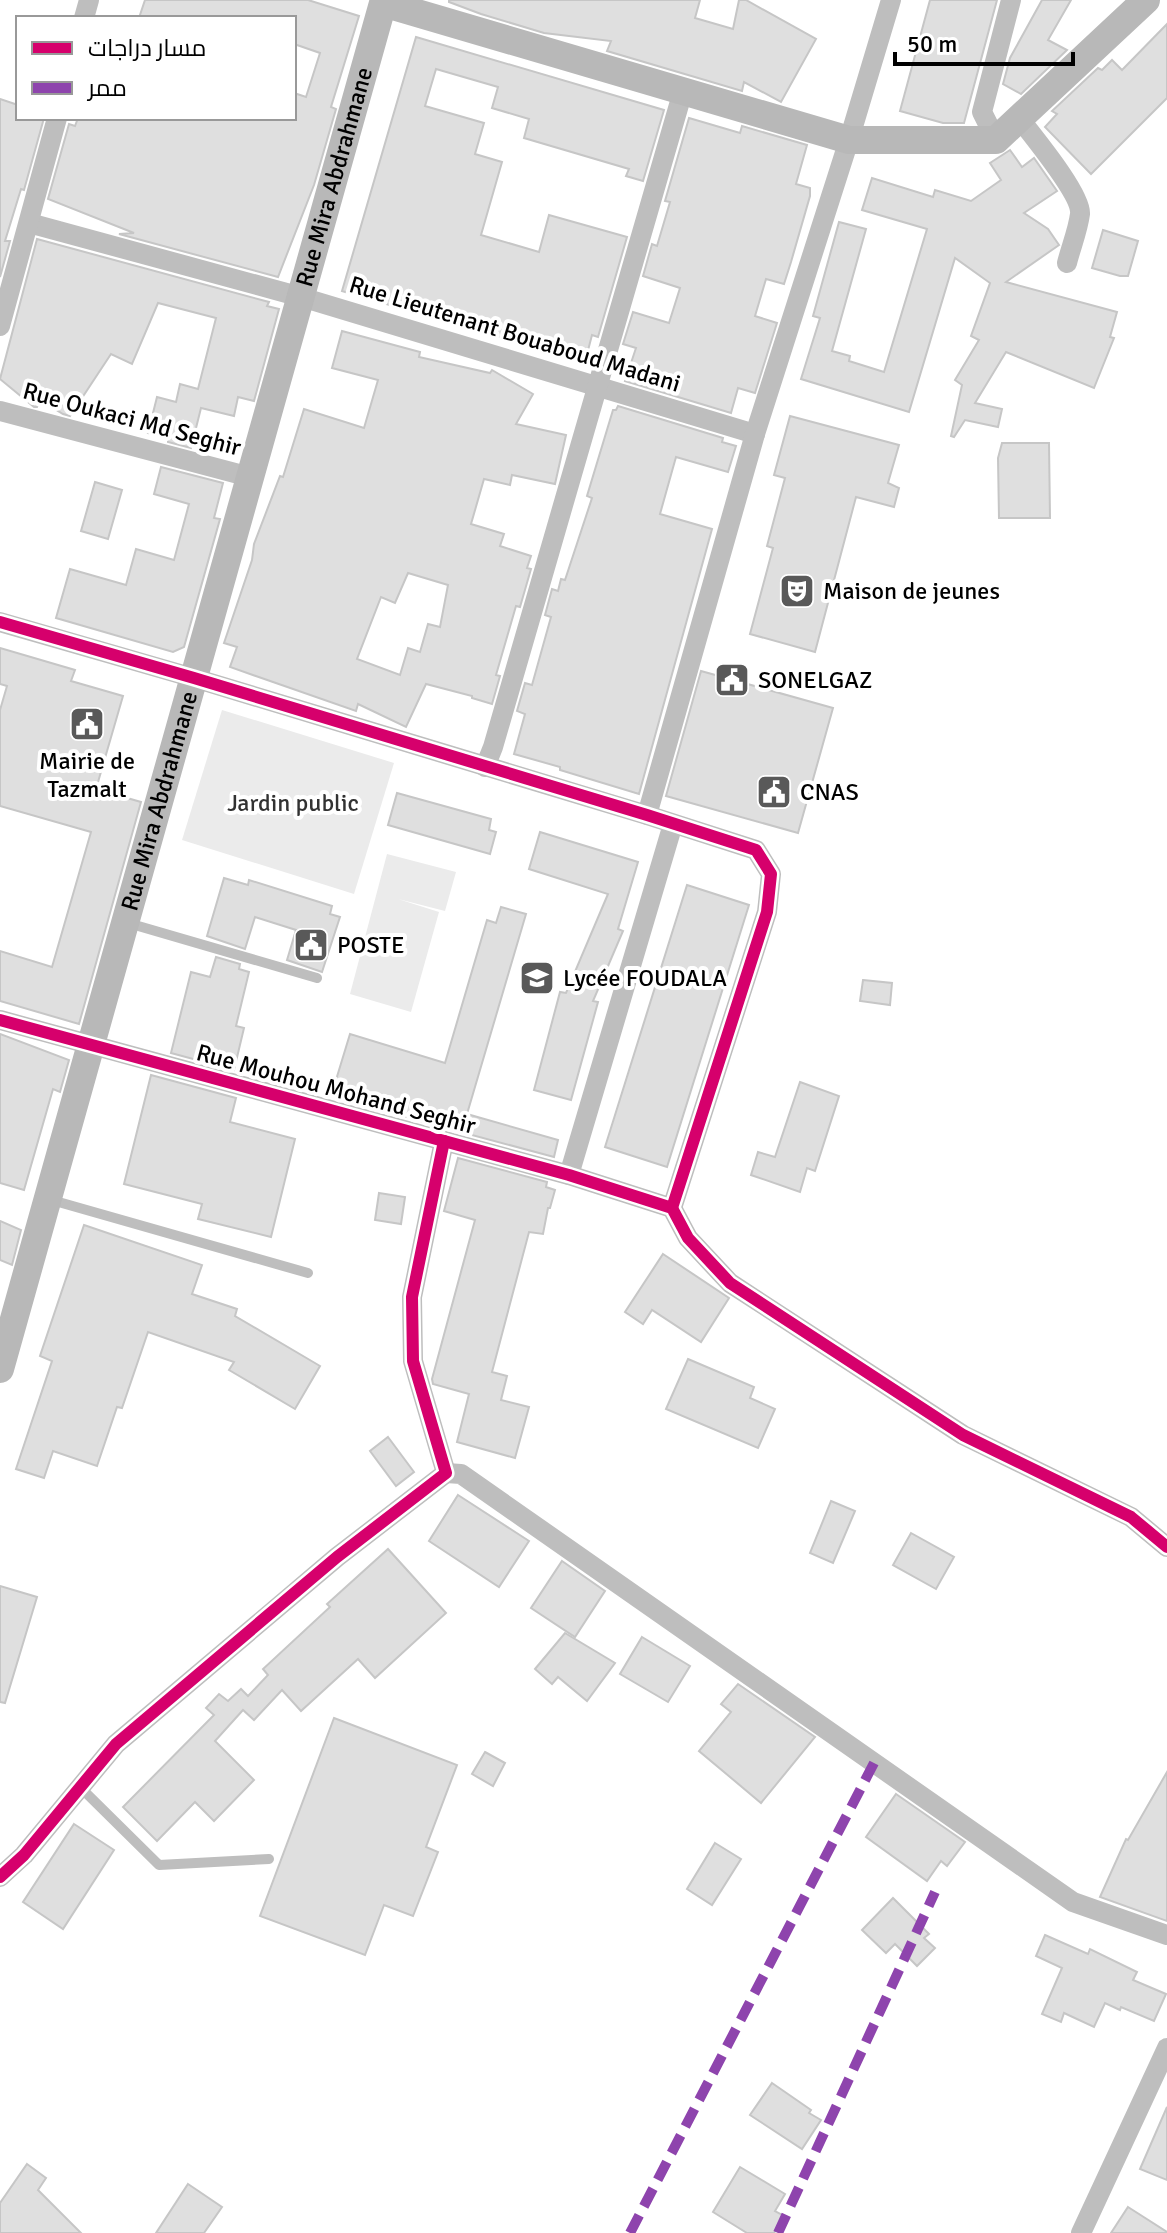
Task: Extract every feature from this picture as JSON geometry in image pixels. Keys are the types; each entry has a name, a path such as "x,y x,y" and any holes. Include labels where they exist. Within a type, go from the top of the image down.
{"main road":[{"path":"378,1 849,140 996,140 1146,0"},
{"name":"Rue Mira Abdrahmane","path":"0,1369 301,297 378,1"}],"street":[{"path":"647,815 755,434 891,0"},
{"path":"996,140 982,112 1011,0"},
{"path":"485,767 683,91"},
{"path":"1019,118 1054,165 1081,211 1067,263"},
{"path":"0,326 56,120"},
{"name":"Rue Lieutenant Bouaboud Madani","path":"29,223 301,297 755,434"},
{"name":"Rue Oukaci Md Seghir","path":"0,411 250,477"},
{"path":"0,622 194,678 756,850 771,874 767,912 672,1208 688,1238 730,1283 963,1435 1131,1517 1167,1547"},
{"path":"569,1175 673,824"},
{"name":"Rue Mouhou Mohand Seghir","path":"0,1020 569,1175 672,1208"},
{"path":"444,1141 412,1297 413,1361 446,1473"},
{"path":"0,1877 24,1855 116,1744 337,1557 446,1473 461,1474 1073,1902 1167,1935"},
{"path":"1081,2233 1167,2048"}],"lane":[{"path":"126,922 317,978"},
{"path":"48,1198 308,1273"},
{"path":"81,1788 159,1865 269,1859"}],"green space":[{"name":"Jardin public","path":"222,710 394,763 354,894 182,840"},
{"path":"387,854 456,872 445,911 398,899 439,912 411,1012 350,994"}],"building":[{"path":"145,0 308,0 359,16 331,107 336,109 314,185 278,277 119,234 134,233 48,199 69,124 75,126 77,120 296,120 296,94 306,97 320,53 296,45 296,16 140,16"},
{"path":"449,0 700,0 695,18 733,29 739,0 746,0 816,39 781,102 744,82 742,91 607,51 611,41 544,33 481,14"},
{"path":"930,0 997,0 964,123 943,123 900,111"},
{"path":"1042,0 1071,0 1048,40 1067,50 1021,94 1003,84 1010,58"},
{"path":"1167,24 1167,98 1091,174 1045,127 1057,114 1052,111 1098,68 1102,70 1112,60 1122,70"},
{"path":"416,37 664,110 643,181 626,176 629,169 524,138 529,119 492,108 498,87 436,69 425,106 484,123 475,154 502,162 481,235 539,252 549,215 627,237 598,337 592,335 585,362 342,291"},
{"path":"0,99 16,104 16,120 43,120 24,190 21,189 5,241 10,241 0,277"},
{"path":"689,118 740,133 742,126 807,145 796,184 810,188 810,196 791,262 784,284 766,279 755,316 777,323 755,393 738,388 731,413 625,381 636,348 623,344 633,312 669,323 680,288 643,276 652,244 657,246 670,202 665,201"},
{"path":"1010,150 1022,167 1034,158 1057,191 1024,213 1048,229 1059,245 1006,282 1117,312 1110,337 1114,338 1094,388 1006,352 975,403 1002,409 998,427 965,420 954,437 951,436 962,385 955,380 979,340 971,336 990,283 955,258 909,412 801,379 820,318 813,316 839,222 866,229 832,351 850,356 849,361 884,372 927,229 862,210 872,178 933,197 935,190 971,201 1001,180 990,163"},
{"path":"1103,230 1138,241 1128,276 1092,268"},
{"path":"37,239 269,302 267,306 279,309 254,401 238,397 234,416 201,408 191,448 148,433 157,397 176,402 180,384 198,389 216,318 158,303 132,364 111,354 70,416 40,400 34,407 0,379"},
{"path":"342,331 420,352 419,357 490,373 492,370 533,394 516,424 566,435 555,484 512,475 510,485 484,479 471,524 504,534 500,546 531,556 527,568 531,569 520,607 516,606 496,675 500,676 492,704 426,684 406,727 358,704 356,711 230,667 237,647 224,643 252,560 254,544 280,476 283,477 304,409 364,428 378,380 332,368","holes":["408,573 448,585 440,627 428,624 420,652 408,648 400,675 357,659 381,597 395,603"]},
{"path":"618,406 723,438 722,442 736,446 728,472 676,457 660,514 712,529 639,794 514,754 525,714 517,711 525,683 532,685 551,617 545,615 552,589 558,591 561,579 565,580 592,498 587,496 613,410"},
{"path":"790,416 899,445 888,483 899,488 894,507 856,497 815,652 750,634 773,548 767,546 785,478 774,475"},
{"path":"1002,443 1049,443 1050,518 999,518 998,458"},
{"path":"161,467 223,483 214,518 220,519 184,647 173,652 56,618 70,569 126,585 136,549 174,560 189,504 154,494"},
{"path":"95,482 122,490 108,539 81,531"},
{"path":"0,648 75,670 71,681 123,696 96,789 141,802 79,1024 0,1001 0,951 52,967 91,832 0,806 0,710 7,686 0,684"},
{"path":"701,671 833,708 798,833 666,796"},
{"path":"397,793 491,819 489,830 496,832 490,854 388,825"},
{"path":"540,832 638,862 618,929 623,931 593,1001 598,1002 571,1100 534,1090 560,992 566,993 608,894 529,869"},
{"path":"224,878 248,885 249,880 332,906 330,914 340,917 322,972 287,960 296,930 255,917 245,949 207,936"},
{"path":"687,885 749,905 667,1167 605,1147"},
{"path":"501,907 526,914 467,1114 558,1140 554,1157 420,1121 332,1093 350,1034 445,1063 487,920 496,923"},
{"path":"216,957 240,964 239,969 249,972 236,1026 244,1028 234,1070 171,1053 191,972 210,977"},
{"path":"863,980 892,983 890,1005 860,1001"},
{"path":"0,1034 69,1060 60,1092 53,1089 24,1190 0,1183"},
{"path":"151,1075 236,1098 230,1122 295,1139 271,1237 198,1219 202,1204 124,1184"},
{"path":"800,1082 839,1096 815,1171 807,1168 800,1192 751,1175 758,1152 775,1157"},
{"path":"458,1158 547,1182 546,1187 555,1190 543,1234 529,1232 492,1372 507,1376 501,1400 529,1407 515,1458 457,1442 469,1394 433,1384 432,1379 475,1220 444,1211"},
{"path":"379,1193 405,1197 401,1224 375,1220"},
{"path":"0,1221 21,1230 12,1265 0,1260"},
{"path":"84,1225 202,1265 192,1294 237,1309 235,1316 320,1366 295,1409 229,1370 234,1362 148,1332 122,1408 117,1407 97,1466 53,1451 44,1478 16,1469 52,1361 40,1356"},
{"path":"663,1254 729,1298 701,1342 652,1310 643,1324 625,1312"},
{"path":"688,1359 754,1387 750,1398 775,1409 758,1448 666,1409"},
{"path":"388,1437 414,1472 396,1486 370,1451"},
{"path":"458,1495 529,1541 499,1587 429,1541"},
{"path":"831,1501 855,1511 833,1563 810,1553"},
{"path":"911,1533 954,1557 936,1589 893,1565"},
{"path":"388,1549 446,1613 375,1678 358,1659 301,1711 282,1690 254,1720 243,1710 215,1741 254,1780 214,1821 195,1802 157,1841 123,1807 214,1715 206,1708 219,1694 228,1701 241,1689 248,1696 268,1675 263,1669 330,1607 327,1604"},
{"path":"562,1561 605,1591 575,1637 531,1608"},
{"path":"0,1586 37,1597 5,1703 0,1702"},
{"path":"565,1633 615,1663 587,1701 558,1677 552,1684 535,1669"},
{"path":"642,1637 690,1666 668,1702 620,1674"},
{"path":"738,1684 815,1737 761,1803 699,1751 731,1712 721,1704"},
{"path":"334,1718 457,1765 426,1847 438,1852 413,1916 384,1905 365,1955 260,1916"},
{"path":"485,1752 505,1763 493,1786 472,1774"},
{"path":"1167,1772 1167,1921 1100,1897 1126,1839"},
{"path":"896,1794 965,1842 947,1866 941,1861 927,1881 866,1837"},
{"path":"74,1824 114,1850 63,1929 23,1902"},
{"path":"715,1843 741,1859 712,1905 687,1889"},
{"path":"893,1898 929,1934 924,1938 935,1948 917,1966 895,1944 886,1953 862,1930"},
{"path":"1045,1935 1088,1954 1090,1949 1137,1972 1133,1980 1166,1994 1154,2021 1105,2003 1094,2027 1064,2013 1061,2022 1042,2014 1062,1968 1036,1956"},
{"path":"772,2083 821,2120 802,2149 750,2115"},
{"path":"1167,2107 1167,2180 1140,2169"},
{"path":"27,2164 46,2178 38,2190 81,2233 0,2233 0,2203"},
{"path":"740,2167 785,2194 775,2211 784,2216 774,2233 747,2233 713,2212"},
{"path":"188,2184 222,2207 204,2233 156,2233"},
{"path":"1128,2207 1167,2232 1167,2233 1111,2233"}],"marked path":[{"path":"630,2233 874,1763"},
{"path":"778,2233 935,1892"}],"cycle path":[{"path":"0,622 194,678 756,850 771,874 767,912 672,1208"},
{"path":"0,1020 569,1175 672,1208 688,1238 730,1283 963,1435 1131,1517 1167,1547"},
{"path":"0,1877 24,1855 116,1744 337,1557 446,1473 413,1361 412,1297 444,1141"}],"place":[{"name":"Maison de jeunes","path":"797,591"},
{"name":"SONELGAZ","path":"732,680"},
{"name":"Mairie de Tazmalt","path":"87,724"},
{"name":"CNAS","path":"774,792"},
{"name":"POSTE","path":"311,945"},
{"name":"Lycée FOUDALA","path":"537,978"}]}
